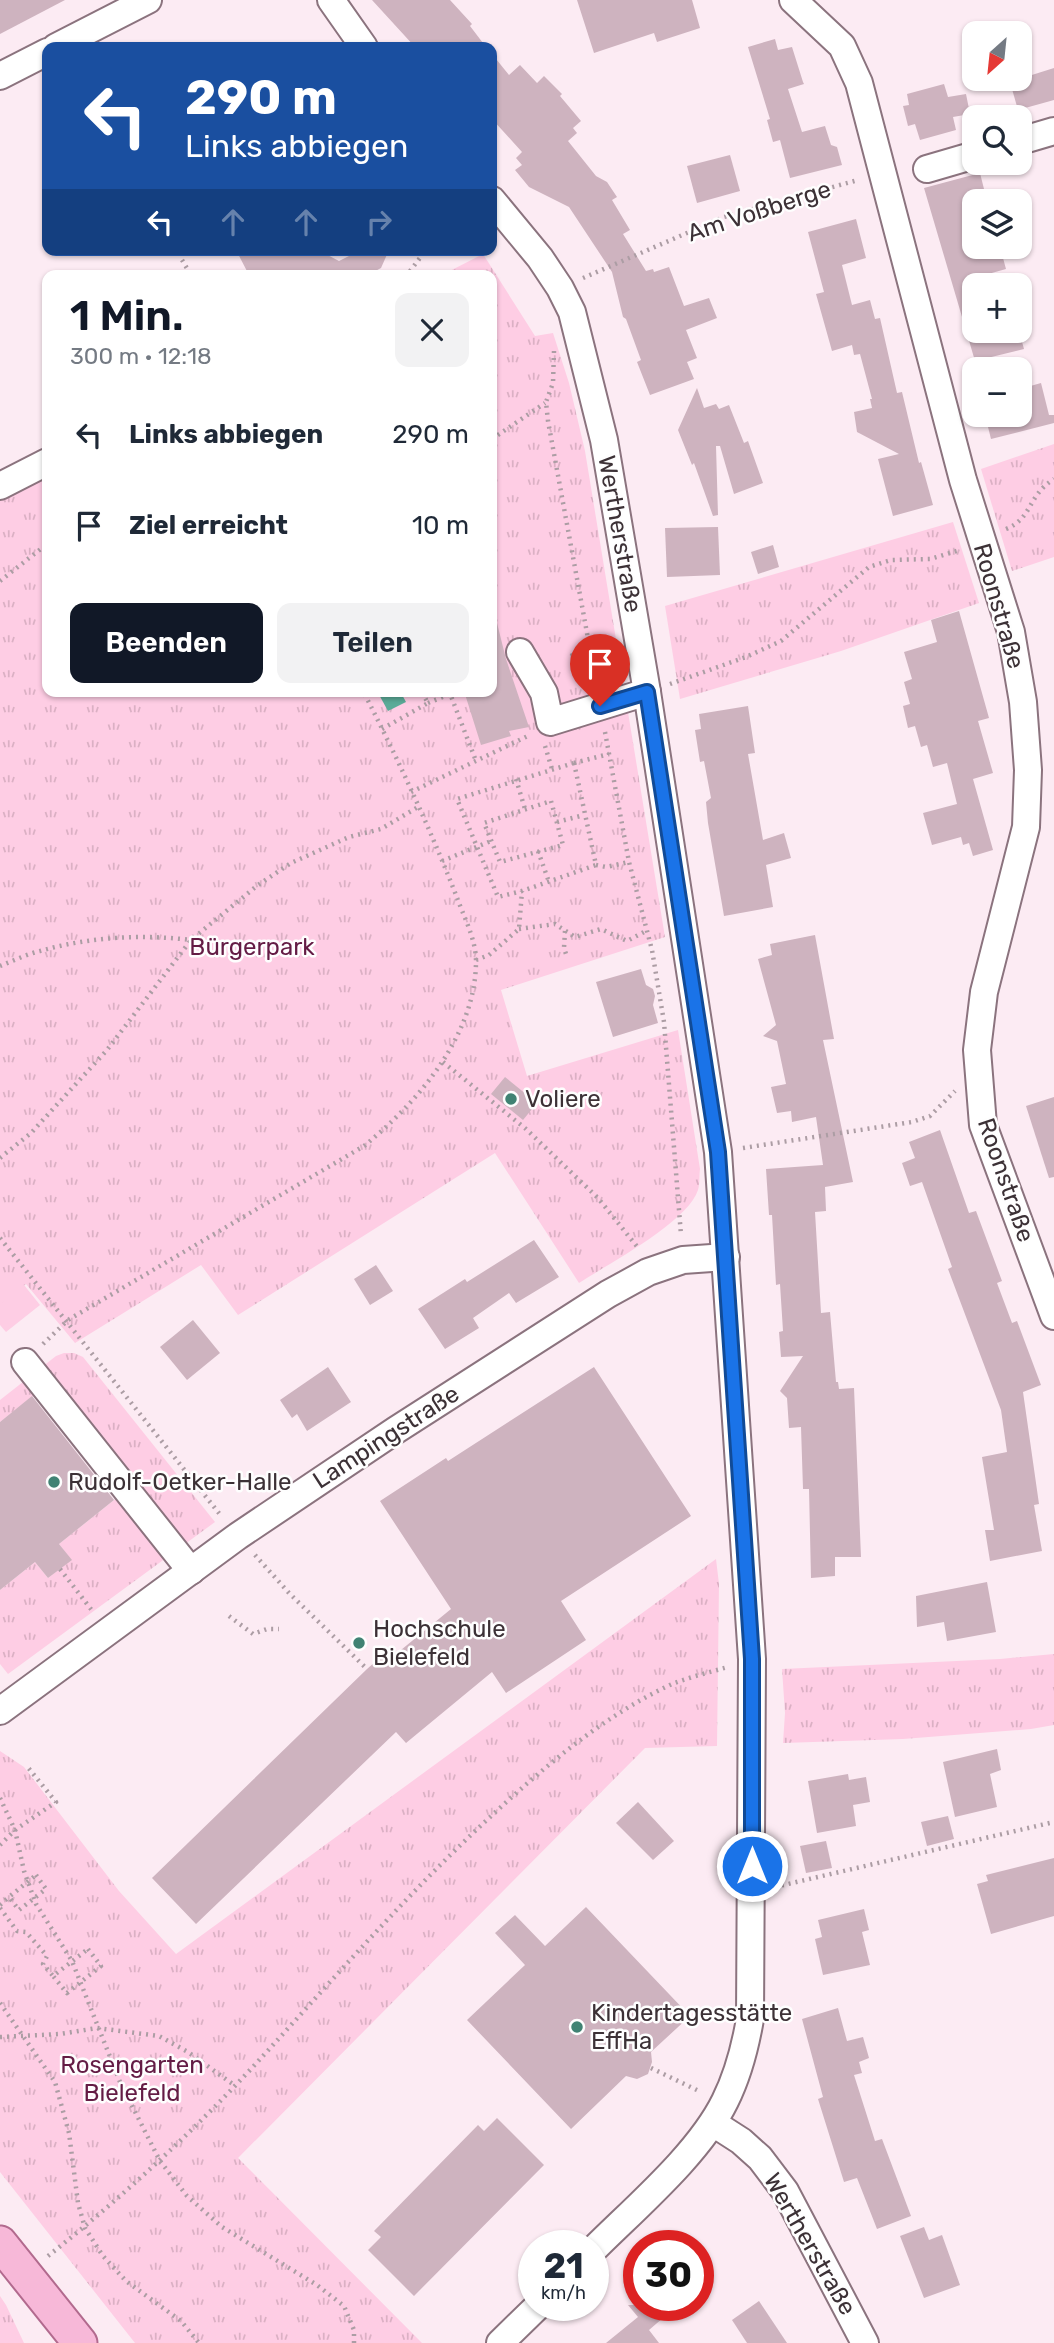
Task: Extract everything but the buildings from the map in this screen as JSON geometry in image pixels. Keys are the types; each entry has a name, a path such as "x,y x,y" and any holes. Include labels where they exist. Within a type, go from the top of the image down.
{"main road":[{"path":"0,2242 80,2343"}],"street":[{"path":"66,42 148,0"},
{"path":"331,0 360,42"},
{"name":"Roonstraße","path":"793,0 842,46 859,83 959,467 1011,632 1023,702 1028,770 1026,827 984,992 977,1050 983,1125 1054,1316"},
{"path":"0,76 42,55"},
{"path":"1032,137 1054,131"},
{"path":"927,169 962,159"},
{"name":"Wertherstraße","path":"497,206 540,258 572,312 604,440 647,692 718,1152 752,1659 750,2019 744,2055 719,2113 741,2141 760,2158 785,2191 865,2343"},
{"path":"0,486 42,465"},
{"path":"520,652 544,692 550,722 647,692"},
{"name":"Lampingstraße","path":"0,1711 238,1536 396,1430 608,1294 648,1272 683,1260 726,1257"},
{"path":"25,1362 191,1571"},
{"path":"609,2234 682,2160 719,2113"},
{"path":"500,2343 523,2321"}],"path":[{"name":"Am Voßberge","path":"560,288 724,217 860,179 884,181"},
{"path":"411,270 421,256"},
{"path":"182,260 188,270"},
{"path":"497,436 546,402 629,862 652,950 664,1022 683,1260"},
{"path":"647,692 746,657 781,641 869,567 891,560 930,559 982,544 1000,531 1019,523 1042,486 1054,479"},
{"path":"0,581 42,548"},
{"path":"571,656 589,645"},
{"path":"68,1320 364,1146 399,1116 443,1062 470,1004 476,960 470,932 442,861 366,697"},
{"path":"424,697 428,703"},
{"path":"383,729 440,697"},
{"path":"452,697 476,761"},
{"path":"411,792 540,730"},
{"path":"609,754 516,779 457,799 498,897 596,865 606,867 629,862"},
{"path":"573,763 596,865"},
{"path":"516,779 525,809"},
{"path":"551,801 563,845 500,862 484,823 525,809 551,801"},
{"path":"0,1158 31,1133 107,1050 191,940 258,885 291,863 349,837 381,829 418,807"},
{"path":"557,822 584,815"},
{"path":"442,861 491,841"},
{"path":"538,851 549,882"},
{"path":"519,929 522,891"},
{"path":"476,960 489,955 519,929 555,924 575,937 601,929 627,941 646,931"},
{"path":"565,930 564,948 567,957"},
{"path":"0,966 41,950 100,940 152,936 191,940"},
{"path":"718,1152 912,1122 930,1116 959,1087 977,1050"},
{"path":"443,1062 526,1129 598,1198 640,1251 648,1272"},
{"path":"0,1238 238,1536 289,1593 367,1670"},
{"path":"60,1569 85,1602"},
{"path":"229,1616 253,1634 267,1629 279,1629"},
{"path":"25,2275 85,2228 160,2161 436,1868 542,1768 603,1724 673,1684 752,1659"},
{"path":"0,1845 15,1830 56,1802 26,1765"},
{"path":"0,1798 15,1830 34,1898 72,1961 120,2082 160,2161 187,2196 222,2227 317,2285 344,2306 354,2330 354,2343"},
{"path":"752,1893 1054,1822"},
{"path":"9,1897 19,1910 46,1889 36,1875 9,1897 0,1906 17,1931 26,1932 47,1956 43,1964 67,1993 101,1966 88,1949 53,1976"},
{"path":"0,2003 55,2082 69,2133 78,2203 85,2228 103,2256 126,2281 181,2321 199,2343"},
{"path":"0,2037 97,2028 159,2036 188,2052 234,2085"},
{"path":"651,2068 719,2113"}],"green space":[{"name":"Bürgerpark","path":"484,256 493,270 452,270"},
{"name":"Bürgerpark","path":"497,276 535,336 553,333 569,383 585,451 665,937 501,990 527,1076 678,1030 700,1169 698,1190 679,1215 627,1254 579,1283 495,1153 238,1315 201,1265 75,1343 26,1284 0,1304 0,500 42,479 42,697 497,697"},
{"path":"1054,444 1054,557 1012,571 981,469"},
{"path":"953,522 979,603 841,651 680,699 665,606"},
{"path":"0,1255 40,1305 6,1332 0,1325"},
{"path":"64,1353 83,1357 215,1522 8,1674 0,1664 0,1590 35,1562 48,1578 71,1560 59,1544 138,1481 56,1378 0,1422 0,1400 56,1356"},
{"name":"Rosengarten Bielefeld","path":"716,1559 719,1584 717,1746 645,1748 238,2158 422,2343 135,2343 0,2172 0,1751 24,1767 119,1891 176,1954"},
{"path":"1054,1654 1054,1725 903,1739 783,1743 785,1713 782,1669"},
{"path":"0,2296 6,2305 24,2343 0,2343"}],"shaded area":[{"path":"380,697 403,697 406,702 388,711"}],"place":[{"name":"Voliere","path":"511,1099"},
{"name":"Rudolf-Oetker-Halle","path":"54,1482"},
{"name":"Hochschule Bielefeld","path":"359,1643"},
{"name":"Kindertagesstätte EffHa","path":"577,2027"}],"route":[{"path":"600,706 647,692 718,1152 752,1659 752,1866"}]}
